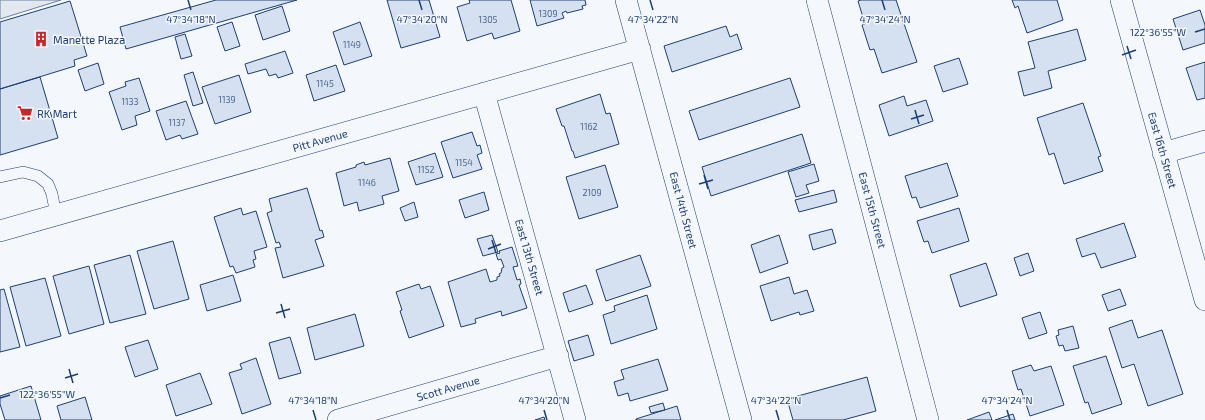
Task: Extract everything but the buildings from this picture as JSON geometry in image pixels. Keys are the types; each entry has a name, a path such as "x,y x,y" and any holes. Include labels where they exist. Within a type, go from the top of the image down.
{"street":[{"name":"East 14th Street","path":"626,0 741,420"},
{"name":"East 15th Street","path":"817,0 928,420"},
{"name":"East 16th Street","path":"1121,0 1205,300"},
{"name":"Pitt Avenue","path":"0,231 640,49"},
{"name":"East 13th Street","path":"484,94 575,420"},
{"path":"1163,153 1205,141"},
{"name":"Scott Avenue","path":"338,420 558,356"}],"lane":[{"path":"0,177 23,172 38,176 48,184 52,194 56,216"}],"shaded area":[{"path":"0,0 61,0 0,19"}],"place":[{"name":"Manette Plaza","path":"41,39"},
{"name":"RK Mart","path":"25,113"}]}
